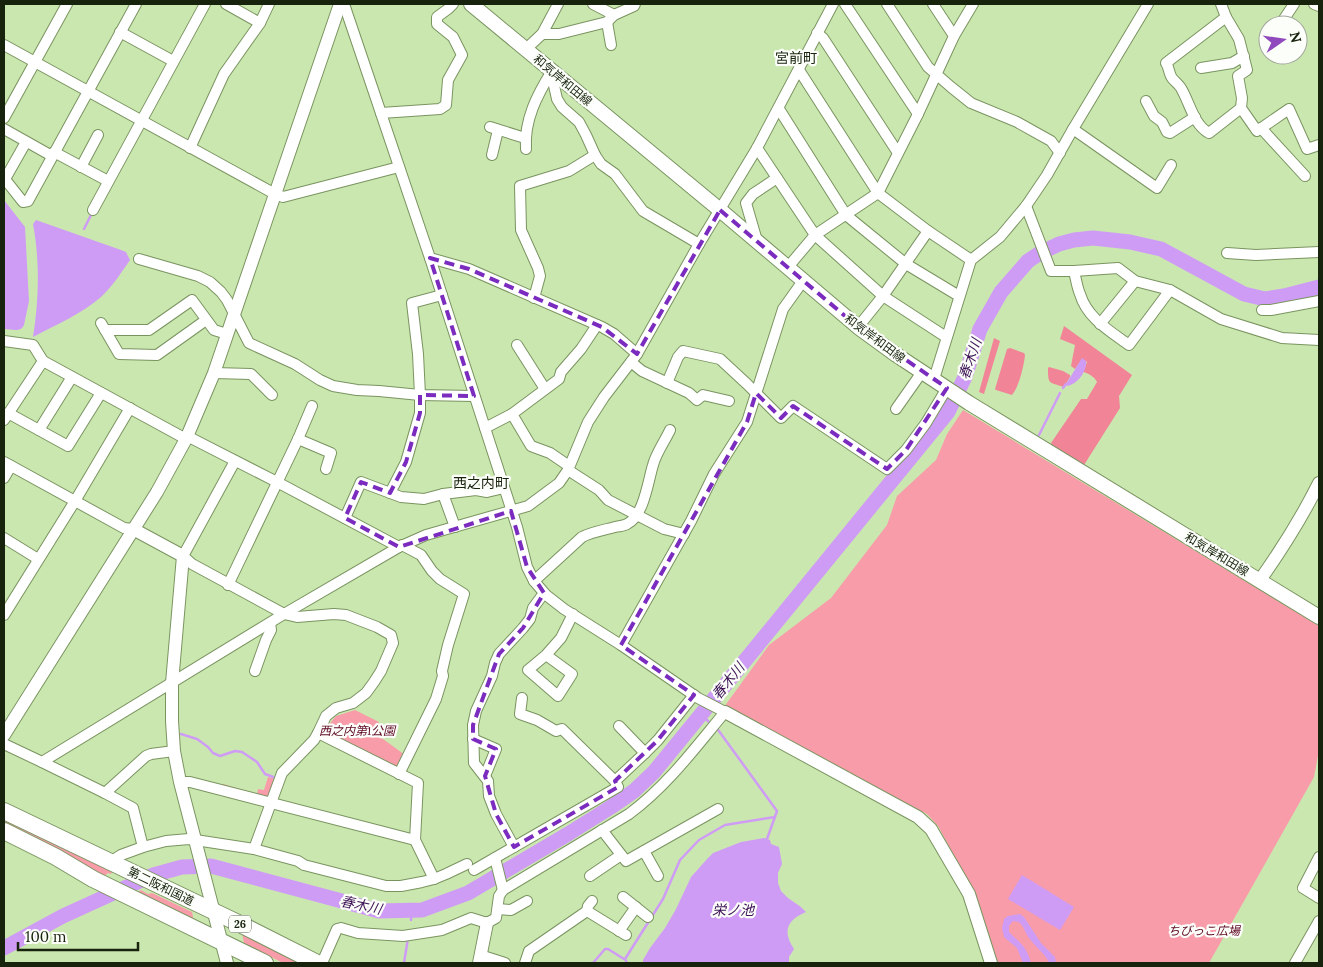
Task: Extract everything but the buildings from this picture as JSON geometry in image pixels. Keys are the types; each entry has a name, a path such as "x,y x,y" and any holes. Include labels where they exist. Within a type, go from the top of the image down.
{"highway":[{"name":"第二阪和国道","path":"4,811 317,963"},
{"name":"第二阪和国道","path":"4,831 56,857 93,879 265,963"}],"main road":[{"name":"和気岸和田線","path":"471,4 858,327 895,354 970,403 1319,617"}],"street":[{"path":"4,118 67,4"},
{"path":"26,142 4,178 24,202 28,201 136,4"},
{"path":"92,210 204,4"},
{"path":"226,4 260,23"},
{"path":"190,148 224,74 260,23 269,4"},
{"path":"342,4 430,258 517,527 527,568 534,581 544,593 564,609 696,696 918,817 931,829 969,894 992,963"},
{"path":"4,735 157,492 187,438 214,373 342,4"},
{"path":"381,114 440,109 446,105 448,80 462,55 453,37 437,24 437,17 452,4"},
{"path":"526,49 542,34 558,4"},
{"path":"593,4 610,19 611,45"},
{"path":"542,34 559,34 610,19 635,4"},
{"path":"42,762 284,614 400,546 426,535 528,506 559,483 568,468 588,422 634,358 757,148 833,4"},
{"path":"845,4 918,114"},
{"path":"887,4 928,67 951,87 971,103 1017,122 1051,141 1060,153"},
{"path":"932,4 954,36"},
{"path":"788,267 816,235 878,193 918,114 954,36 973,4"},
{"path":"896,409 928,376 946,337 971,260 1000,237 1026,206 1060,153 1148,4"},
{"path":"1221,4 1238,39 1247,70 1238,76 1242,98 1241,108 1257,131 1289,109 1307,149 1319,145"},
{"path":"1287,15 1294,4"},
{"path":"1314,4 1319,6"},
{"path":"1226,17 1166,63 1170,69 1171,76 1181,87 1195,117 1204,130 1209,133 1241,108"},
{"path":"120,32 173,61"},
{"path":"818,33 824,38 898,153"},
{"path":"4,45 282,197 399,167"},
{"path":"1201,68 1232,63 1244,56"},
{"path":"799,70 878,193 928,231 971,260"},
{"path":"526,149 525,138 533,105 551,72"},
{"path":"551,72 557,99 562,107 578,122 586,135 594,155 601,164 614,174 644,211 700,244"},
{"path":"1146,101 1154,116 1162,122 1167,132 1170,133 1195,117"},
{"path":"779,109 846,215 906,264 959,296"},
{"path":"1261,128 1305,176"},
{"path":"4,129 26,142 108,181"},
{"path":"492,155 494,129 525,138"},
{"path":"1073,129 1157,188 1171,165"},
{"path":"82,167 98,135"},
{"path":"757,148 816,235 883,296 946,337"},
{"path":"534,298 540,276 521,230 520,186 569,171 594,155"},
{"path":"757,241 746,203 753,194 777,178"},
{"path":"1026,206 1051,270 1074,271 1118,268 1135,281 1170,290 1221,319 1282,338 1319,340"},
{"path":"858,327 883,296 928,231"},
{"path":"1227,253 1256,255 1319,252"},
{"path":"430,258 470,269 614,334 642,371 689,394 697,400 703,395 729,401"},
{"path":"139,259 198,276 210,282 227,300 250,342 295,364 333,386 357,390 420,395 474,396"},
{"path":"1074,271 1080,295 1088,310 1100,324 1129,345 1170,290"},
{"path":"621,645 684,534 714,474 747,422 783,309 803,280"},
{"path":"1100,324 1135,281"},
{"path":"390,493 406,462 420,414 418,354 412,303 442,295"},
{"path":"206,320 157,355 119,354 103,327 149,330 192,300 214,330 227,334"},
{"path":"1262,310 1319,301"},
{"path":"485,428 512,414 559,379 560,372 581,349 597,325"},
{"path":"4,341 33,345 42,361 101,393 421,555 440,579 464,594 448,645 442,671 443,676 436,699 399,774"},
{"path":"517,345 545,390"},
{"path":"667,383 678,357 683,351 720,359 781,418 793,406 887,469 906,450 948,389"},
{"path":"42,361 6,415 68,446 101,393"},
{"path":"214,373 251,374 272,395"},
{"path":"39,430 72,377"},
{"path":"228,584 312,406"},
{"path":"4,615 130,408"},
{"path":"512,414 531,446 550,453 599,490 608,500 664,529 684,534"},
{"path":"534,581 582,537 628,524 640,510 653,464 670,430"},
{"path":"298,439 331,453 326,470"},
{"path":"227,963 180,782 174,751 172,683 183,556 236,460"},
{"path":"4,478 7,464 124,528 133,529 183,556 192,564 284,614 297,617 346,615 377,627 391,635 393,644 381,671 366,693 353,703 336,708 326,716 314,740 282,773 254,849"},
{"path":"345,518 361,482 401,498 424,499 443,494 476,490 487,492 504,488"},
{"path":"1260,580 1306,510 1319,483"},
{"path":"443,494 455,527"},
{"path":"4,538 38,559"},
{"path":"514,847 496,814 490,796 488,781 474,763 473,725 476,711 492,676 499,654 530,619 533,608 544,593"},
{"path":"546,655 561,638 573,614"},
{"path":"255,671 271,630 270,623"},
{"path":"615,781 646,753 696,696"},
{"path":"116,865 121,855 166,841 254,849 298,861 304,866 386,886 401,886 496,861 514,847 618,787 615,781 562,729 556,731 537,720 520,714 522,698"},
{"path":"502,888 629,814 647,801 724,711"},
{"path":"619,726 646,753"},
{"path":"318,733 418,783 415,840 434,878"},
{"path":"473,739 496,749 484,776"},
{"path":"4,744 133,808 143,847"},
{"path":"105,793 146,756 174,751"},
{"path":"180,782 190,782 415,840"},
{"path":"602,830 626,861 718,809"},
{"path":"644,851 658,876"},
{"path":"590,876 620,854"},
{"path":"1319,857 1303,888 1319,898"},
{"path":"322,963 337,929 341,928 358,933 403,936 442,930 471,918 487,923 496,918 502,888 496,861"},
{"path":"623,898 648,917"},
{"path":"498,909 511,910 527,901"},
{"path":"525,963 529,951 587,911 592,901"},
{"path":"587,911 622,933 636,907"},
{"path":"1295,963 1319,921"},
{"path":"487,923 479,959 505,963"}],"highlighted area":[{"path":"720,210 858,327 947,388 906,450 887,469 793,406 781,418 756,393 747,422 621,645 694,695 658,740 615,781 618,787 514,847 496,814 485,776 496,749 473,739 473,725 499,654 523,628 544,593 527,567 511,511 399,547 345,518 361,482 390,493 406,462 420,413 420,395 474,396 430,258 469,269 602,327 637,354"}],"green space":[{"name":"ちびっこ広場","path":"963,410 1319,626 1319,750 1314,777 1209,963 998,963 977,898 938,826 927,814 724,707 769,645 831,598 887,525 897,496 936,460 947,434"},
{"name":"西之内第1公園","path":"355,710 379,722 374,735 383,739 405,755 400,766 395,767 328,734 326,728 336,716"},
{"path":"268,777 276,779 271,794 266,798 222,786 223,784 257,794 258,789 264,790"},
{"path":"4,818 115,871 103,877 35,837 4,822"},
{"path":"141,890 148,894 152,893 192,912 194,922 135,894"},
{"path":"242,933 300,963 283,963 244,943"}],"shaded area":[{"path":"1064,326 1132,375 1119,396 1120,408 1084,465 1051,443 1081,399 1087,399 1097,382 1095,378 1083,372 1087,362 1082,359 1075,369 1071,366 1075,345 1060,339"},
{"path":"994,338 1000,341 984,394 979,392"},
{"path":"1010,348 1025,355 1019,381 1012,395 995,389 1007,349"},
{"path":"1049,367 1070,375 1064,387 1050,382 1048,377"}],"water":[{"path":"4,200 25,227 29,301 24,325 18,330 4,329"},
{"path":"36,220 126,252 130,260 109,289 94,303 33,337 37,309 38,280 33,224"},
{"path":"1082,358 1086,361 1083,373 1075,383 1067,386 1066,384"},
{"name":"栄ノ池","path":"764,838 770,840 771,844 779,847 782,864 778,873 778,883 781,891 806,912 794,919 788,927 788,937 794,949 789,957 789,963 643,963 650,948 676,909 691,877 708,858 713,853 741,842"},
{"path":"1022,875 1074,907 1060,930 1008,899"},
{"path":"1020,914 1041,943 1055,957 1056,963 1049,963 1029,938 1021,924 1013,921 1009,926 1009,932 1025,948 1031,963 1023,963 1017,948 1004,937 1002,928 1004,919 1008,916"}],"waterway":[{"path":"84,229 92,213"},
{"name":"春木川","path":"4,948 63,916 153,875 182,867 211,866 379,911 422,910 468,893 611,807 634,791 654,772 948,412 965,377 980,329 1001,292 1028,261 1059,244 1093,238 1130,242 1161,249 1244,294 1265,299 1319,287"},
{"path":"1063,388 1066,384"},
{"path":"1039,435 1060,393"},
{"path":"702,715 709,722"},
{"path":"716,727 777,811 767,839"},
{"path":"181,734 197,739 213,753 220,756 235,751 242,752 257,762 265,774 276,778"},
{"path":"627,963 625,959 663,899 680,860 699,840 725,825 775,817"},
{"path":"411,920 412,911"},
{"path":"404,963 408,938"},
{"path":"593,963 605,949 624,959"}],"district":[{"name":"宮前町","path":"796,58"},
{"name":"西之内町","path":"481,483"}]}
